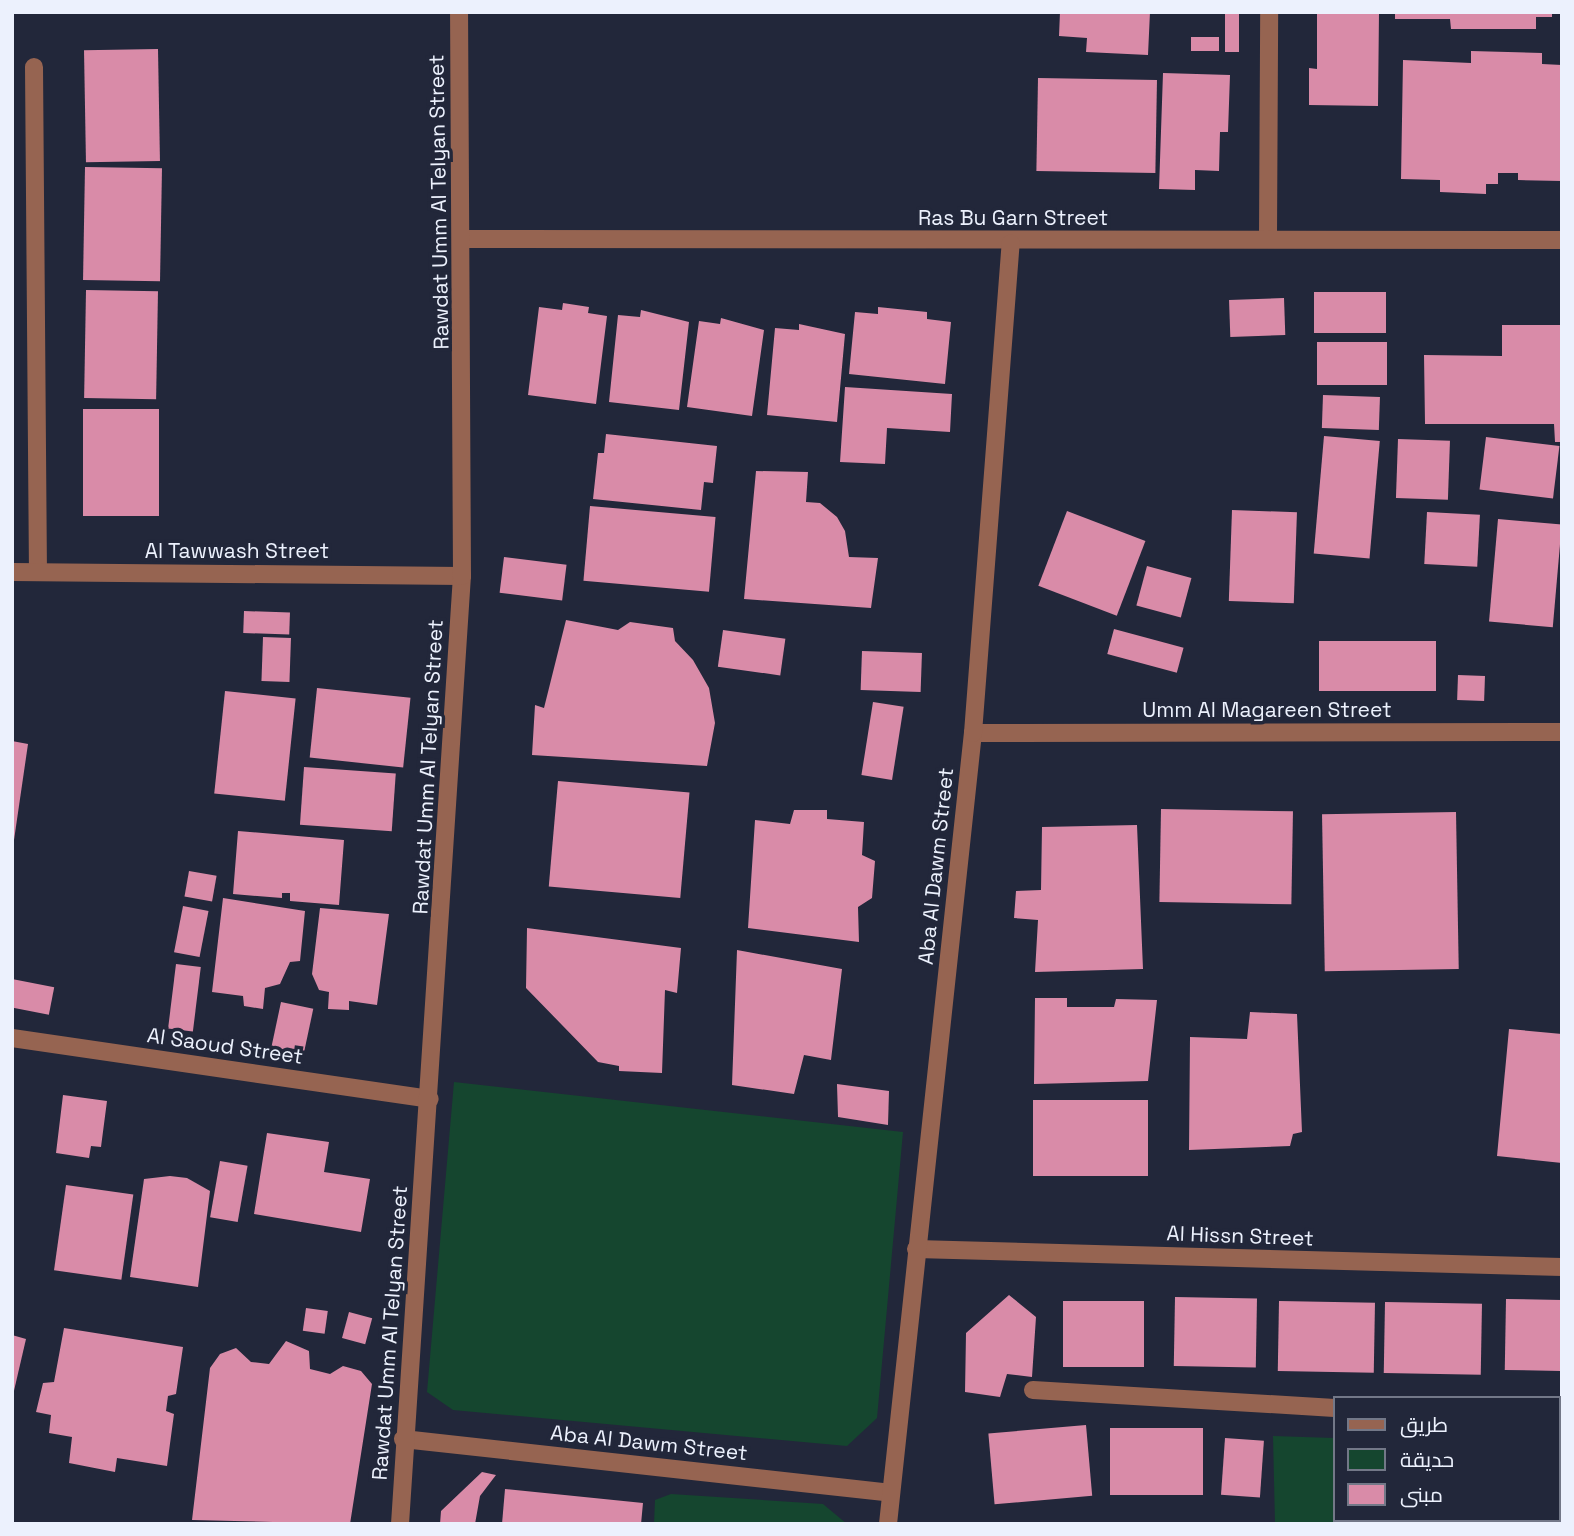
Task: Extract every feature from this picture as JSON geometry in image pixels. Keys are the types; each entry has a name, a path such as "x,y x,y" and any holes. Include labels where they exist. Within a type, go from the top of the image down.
{"street":[{"name":"Rawdat Umm Al Telyan Street","path":"400,1524 403,1439 430,1099 462,576 464,239 459,12"},
{"path":"1268,237 1269,12"},
{"path":"34,67 38,572"},
{"name":"Ras Bu Garn Street","path":"464,239 1012,243 1268,237 1562,240"},
{"name":"Aba Al Dawm Street","path":"888,1524 889,1493 973,733 1012,243"},
{"name":"Al Tawwash Street","path":"12,572 462,576"},
{"name":"Umm Al Magareen Street","path":"973,733 1562,732"},
{"name":"Al Saoud Street","path":"12,1038 430,1099"},
{"name":"Al Hissn Street","path":"916,1249 1562,1268"},
{"path":"1033,1390 1332,1408"},
{"name":"Aba Al Dawm Street","path":"403,1439 889,1493"}],"green space":[{"path":"454,1082 903,1132 877,1418 847,1446 453,1410 427,1392"},
{"path":"1273,1436 1332,1438 1332,1522 1370,1524 1275,1524"},
{"path":"671,1494 823,1504 847,1524 654,1524 655,1500"}],"building":[{"path":"1060,12 1150,12 1148,55 1086,52 1087,38 1059,36"},
{"path":"1225,12 1239,12 1239,52 1225,52"},
{"path":"1317,12 1379,12 1378,106 1309,105 1309,68 1317,69"},
{"path":"1395,12 1552,12 1552,17 1536,17 1536,29 1451,29 1450,19 1395,19"},
{"path":"1191,37 1219,37 1219,51 1191,51"},
{"path":"158,49 160,161 86,162 84,50"},
{"path":"1471,51 1542,53 1542,64 1562,65 1562,181 1518,180 1518,173 1498,173 1498,184 1486,184 1486,194 1440,192 1440,180 1401,179 1403,60 1471,63"},
{"path":"1163,73 1230,75 1228,132 1220,132 1219,171 1195,170 1195,190 1159,189"},
{"path":"1038,78 1157,80 1155,173 1036,171"},
{"path":"85,167 162,168 160,281 83,280"},
{"path":"86,290 158,291 156,399 84,398"},
{"path":"1314,292 1386,292 1386,333 1314,333"},
{"path":"1284,298 1285,335 1230,337 1229,300"},
{"path":"563,303 589,307 588,313 607,316 596,404 528,395 539,307 562,310"},
{"path":"878,307 927,312 927,319 951,322 945,384 849,374 855,312 878,314"},
{"path":"641,310 689,322 679,410 609,402 618,315 640,317"},
{"path":"721,318 764,330 752,416 687,407 699,321 720,324"},
{"path":"799,324 845,334 837,422 767,415 775,328 799,330"},
{"path":"1502,325 1562,325 1562,442 1555,442 1554,424 1425,424 1424,355 1502,356"},
{"path":"1317,342 1387,342 1387,385 1317,385"},
{"path":"845,387 952,394 950,432 887,428 885,464 840,462"},
{"path":"1323,395 1380,397 1379,430 1322,428"},
{"path":"83,409 159,409 159,516 83,516"},
{"path":"606,434 717,446 713,483 704,482 701,510 593,499 598,453 604,453"},
{"path":"1324,436 1380,441 1370,558 1314,554"},
{"path":"1486,437 1559,446 1553,499 1480,490"},
{"path":"1398,439 1450,441 1448,500 1396,498"},
{"path":"756,471 808,472 806,502 820,503 837,517 845,531 849,557 878,558 871,608 744,599"},
{"path":"590,506 716,517 709,592 583,581"},
{"path":"1232,510 1297,512 1294,603 1229,601"},
{"path":"1067,511 1145,541 1117,616 1038,586"},
{"path":"1427,512 1480,515 1477,567 1424,564"},
{"path":"1498,519 1562,525 1553,627 1489,622"},
{"path":"504,557 567,565 562,600 500,593"},
{"path":"1147,566 1191,578 1181,618 1136,606"},
{"path":"244,611 290,613 289,635 243,633"},
{"path":"566,620 618,630 630,622 673,628 675,641 693,660 709,688 715,723 707,766 532,755 535,705 544,708"},
{"path":"1114,629 1184,648 1177,673 1107,654"},
{"path":"723,630 785,639 780,675 718,667"},
{"path":"263,637 291,638 289,682 261,681"},
{"path":"1319,641 1436,641 1436,691 1319,691"},
{"path":"862,651 922,653 921,692 861,690"},
{"path":"1458,675 1485,676 1484,701 1457,700"},
{"path":"317,688 410,698 403,767 310,758"},
{"path":"225,691 296,698 285,801 214,793"},
{"path":"873,702 904,707 892,780 861,775"},
{"path":"12,741 28,744 14,840 12,839"},
{"path":"304,767 396,773 392,831 300,825"},
{"path":"558,781 689,793 680,898 549,887"},
{"path":"1161,809 1293,811 1291,904 1159,902"},
{"path":"794,810 827,810 827,819 864,822 862,855 875,861 872,898 858,907 859,942 748,928 755,820 790,824"},
{"path":"1456,812 1459,969 1325,971 1322,814"},
{"path":"1137,825 1143,969 1035,972 1038,920 1014,918 1016,891 1041,890 1042,827"},
{"path":"238,831 344,840 339,905 290,901 290,893 282,893 282,898 233,894"},
{"path":"189,871 217,876 212,901 184,897"},
{"path":"223,898 305,911 300,961 290,962 280,984 265,988 263,1009 244,1006 243,996 212,992"},
{"path":"183,906 209,911 200,957 174,952"},
{"path":"320,908 389,914 377,1005 349,1001 349,1010 328,1009 329,992 319,990 312,974"},
{"path":"527,928 681,948 677,993 665,990 662,1073 619,1071 619,1066 598,1062 526,988"},
{"path":"737,950 842,969 831,1060 804,1055 794,1094 732,1085"},
{"path":"176,964 201,967 193,1032 168,1029"},
{"path":"12,979 54,987 49,1015 12,1008"},
{"path":"1035,998 1067,998 1067,1007 1114,1007 1116,999 1157,1000 1148,1081 1034,1084"},
{"path":"281,1002 313,1009 304,1054 271,1047"},
{"path":"1250,1012 1297,1014 1302,1132 1293,1134 1290,1146 1189,1150 1190,1037 1247,1039"},
{"path":"1509,1029 1562,1034 1562,1163 1497,1156"},
{"path":"837,1084 889,1091 888,1125 838,1117"},
{"path":"63,1095 107,1101 101,1147 91,1146 89,1158 56,1153"},
{"path":"1033,1100 1148,1100 1148,1176 1033,1176"},
{"path":"267,1133 329,1142 324,1172 370,1179 361,1232 254,1214"},
{"path":"220,1161 248,1166 238,1222 210,1217"},
{"path":"170,1176 187,1178 210,1191 198,1287 130,1277 144,1179"},
{"path":"66,1185 133,1194 121,1280 54,1270"},
{"path":"1009,1295 1036,1317 1032,1377 1007,1374 1000,1397 965,1392 966,1333"},
{"path":"1175,1297 1257,1298 1256,1367 1174,1366"},
{"path":"1506,1299 1562,1300 1561,1371 1505,1370"},
{"path":"1063,1301 1144,1301 1144,1367 1063,1367"},
{"path":"1279,1301 1375,1303 1374,1373 1278,1371"},
{"path":"1385,1302 1482,1304 1481,1375 1384,1373"},
{"path":"306,1308 328,1311 325,1334 303,1331"},
{"path":"349,1312 372,1318 365,1344 342,1338"},
{"path":"64,1328 183,1347 176,1394 168,1396 166,1411 174,1414 167,1466 117,1458 115,1472 69,1463 72,1437 49,1433 51,1415 36,1412 43,1383 54,1382"},
{"path":"12,1335 26,1339 13,1395 12,1395"},
{"path":"286,1341 309,1351 310,1369 330,1374 343,1366 361,1371 372,1384 350,1524 192,1520 210,1368 220,1354 236,1348 251,1362 269,1364"},
{"path":"1086,1425 1092,1496 995,1504 988,1434"},
{"path":"1110,1428 1203,1428 1203,1495 1110,1495"},
{"path":"1560,1437 1562,1437 1560,1473"},
{"path":"1225,1438 1264,1441 1260,1498 1221,1495"},
{"path":"482,1472 496,1475 480,1496 475,1524 440,1524 441,1511"},
{"path":"505,1489 643,1503 641,1524 502,1524"},
{"path":"1393,1522 1457,1522 1457,1524"}]}
